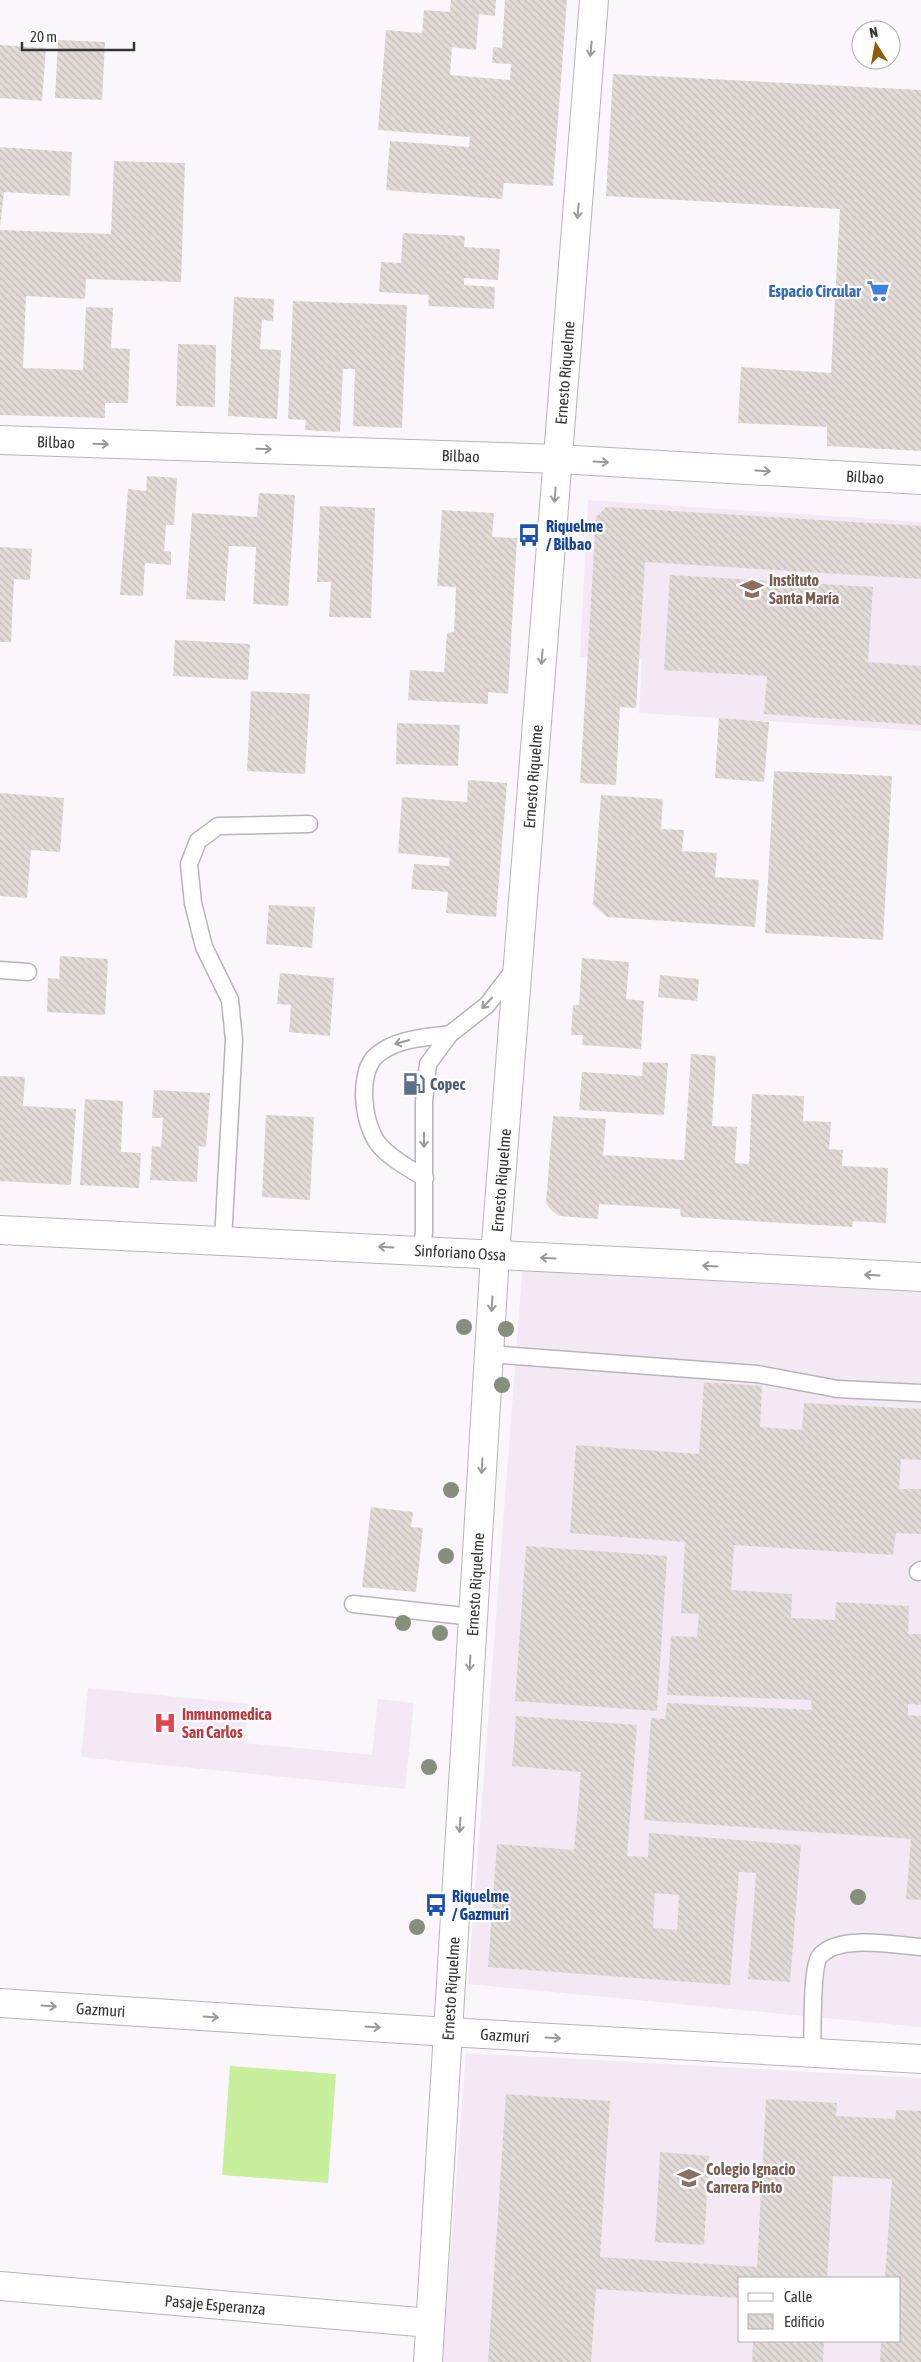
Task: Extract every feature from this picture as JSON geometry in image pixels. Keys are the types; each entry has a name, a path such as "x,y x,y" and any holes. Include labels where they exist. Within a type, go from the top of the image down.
{"street":[{"name":"Ernesto Riquelme","path":"428,2362 495,1255 594,0"},
{"name":"Bilbao","path":"0,440 558,459 921,480"},
{"name":"Sinforiano Ossa","path":"0,1230 421,1249 495,1255 921,1278"},
{"name":"Gazmuri","path":"0,2003 448,2032 921,2059"},
{"name":"Pasaje Esperanza","path":"0,2286 430,2323"}],"lane":[{"path":"223,1240 234,1040 230,1000 204,947 193,903 189,864 198,841 218,826 309,824"},
{"path":"421,1249 424,1233 424,1100 428,1064 450,1034 487,1005 518,965"},
{"path":"0,970 28,972"},
{"path":"425,1178 379,1146 366,1121 364,1076 376,1056 399,1041 450,1034"},
{"path":"489,1354 757,1374 838,1389 921,1393"},
{"path":"354,1604 473,1618"},
{"path":"812,2052 815,1973 819,1957 832,1947 848,1943 921,1947"}],"shaded area":[{"name":"Instituto Santa María","path":"588,500 921,522 921,731 639,713 642,659 580,657"},
{"path":"523,1262 921,1286 921,2027 468,1984"},
{"name":"Inmunomedica San Carlos","path":"88,1688 248,1704 244,1743 372,1755 378,1699 414,1703 405,1789 81,1757"},
{"name":"Colegio Ignacio Carrera Pinto","path":"466,2053 921,2078 921,2362 442,2362"}],"green space":[{"path":"230,2066 336,2074 328,2183 222,2175"}],"building":[{"path":"451,0 496,0 495,16 479,14 476,50 452,47 450,75 510,80 511,64 492,63 493,47 502,48 505,0 567,0 553,186 504,183 502,199 386,190 390,141 469,147 470,137 378,130 386,30 422,33 424,10 450,12"},
{"path":"58,40 105,42 102,100 55,98"},
{"path":"0,45 46,48 42,101 0,98"},
{"name":"Espacio Circular","path":"613,74 921,90 921,451 827,446 827,427 738,423 741,367 831,373 840,209 606,196"},
{"path":"0,147 72,152 70,196 4,192 0,227"},
{"path":"114,161 185,163 181,282 86,279 85,299 26,296 23,368 83,370 86,307 113,308 111,348 130,349 128,403 105,403 105,418 0,415 0,230 111,234"},
{"path":"403,233 465,236 464,247 500,249 498,280 464,278 464,285 495,287 494,309 428,306 429,295 379,292 381,262 401,263"},
{"path":"234,297 274,299 273,321 262,320 260,349 281,350 277,419 228,416"},
{"path":"293,301 407,305 402,428 353,426 355,369 343,369 340,432 305,430 306,420 288,419"},
{"path":"178,344 216,345 215,407 176,406"},
{"path":"147,476 177,478 174,525 166,525 164,551 171,552 171,565 145,563 143,596 120,595 128,489 146,491"},
{"path":"259,493 295,495 288,606 253,604 256,547 229,546 225,601 186,599 192,513 257,517"},
{"path":"320,506 375,508 371,618 329,617 331,582 317,582"},
{"path":"606,507 921,526 921,579 645,562 636,708 620,707 616,785 580,783 596,517"},
{"path":"442,510 494,513 492,537 517,538 508,694 488,692 488,704 408,700 410,670 444,672 447,633 454,632 456,587 437,586"},
{"path":"0,547 32,549 30,580 14,579 11,642 0,642"},
{"path":"670,575 873,587 868,662 921,666 921,725 764,714 767,676 664,670"},
{"path":"175,640 250,644 248,680 173,676"},
{"path":"251,691 310,694 305,774 247,771"},
{"path":"719,718 769,722 764,782 715,778"},
{"path":"397,723 460,725 458,766 396,764"},
{"path":"774,771 892,776 883,940 765,933"},
{"path":"468,780 507,783 496,917 446,913 448,892 411,889 414,864 449,866 450,858 398,853 402,797 467,802"},
{"path":"0,793 64,798 60,852 31,850 27,898 0,896"},
{"path":"601,795 663,799 661,829 684,830 682,851 717,853 715,877 759,880 755,927 607,917 593,905"},
{"path":"269,905 315,907 312,948 266,944"},
{"path":"60,956 108,959 105,1015 47,1012 48,978 59,979"},
{"path":"582,958 629,962 626,999 644,1001 641,1049 582,1045 583,1035 571,1035 573,1005 579,1005"},
{"path":"280,973 334,978 330,1036 289,1032 291,1005 277,1004"},
{"path":"660,975 699,979 697,1001 658,997"},
{"path":"691,1054 716,1056 712,1126 737,1127 735,1163 749,1164 752,1094 804,1096 803,1121 831,1122 829,1149 843,1150 842,1166 888,1168 886,1223 853,1221 852,1227 681,1217 680,1209 599,1204 598,1219 560,1216 552,1211 546,1203 553,1116 606,1119 603,1155 684,1160"},
{"path":"643,1062 668,1063 664,1115 579,1110 582,1072 642,1076"},
{"path":"0,1076 25,1077 23,1106 76,1109 71,1185 0,1181"},
{"path":"154,1090 210,1093 206,1147 199,1146 197,1182 150,1180 152,1146 161,1147 163,1118 152,1118"},
{"path":"85,1099 123,1101 121,1152 141,1153 139,1188 80,1185"},
{"path":"266,1115 314,1117 310,1200 262,1197"},
{"path":"704,1382 762,1386 760,1427 802,1430 804,1403 921,1409 921,1460 901,1459 899,1489 921,1489 921,1534 896,1533 893,1555 734,1545 731,1590 792,1594 791,1618 835,1620 836,1602 909,1606 908,1634 921,1634 921,1705 908,1704 908,1715 921,1716 921,1900 906,1899 911,1839 644,1820 651,1718 665,1719 667,1703 812,1710 811,1700 667,1695 671,1636 697,1637 699,1614 681,1613 685,1542 570,1533 576,1445 699,1454"},
{"path":"371,1507 413,1512 411,1527 423,1528 416,1592 362,1587"},
{"path":"526,1546 667,1556 657,1711 515,1701"},
{"path":"516,1716 637,1725 627,1856 648,1857 649,1833 801,1845 790,1982 748,1979 756,1873 739,1872 730,1985 488,1967 497,1844 574,1850 581,1772 512,1766","holes":["655,1893 679,1895 677,1930 653,1928"]},
{"path":"506,2094 610,2101 600,2257 757,2267 766,2099 837,2103 836,2116 895,2119 896,2110 921,2111 921,2362 880,2362 881,2342 901,2342 901,2277 885,2277 892,2179 833,2176 827,2277 738,2277 738,2298 596,2289 591,2362 488,2362"},
{"path":"660,2152 709,2156 704,2245 655,2242"},
{"path":"753,2342 824,2342 823,2362 752,2362"}],"place":[{"name":"Espacio Circular","path":"878,291"},
{"name":"Riquelme / Bilbao","path":"529,535"},
{"name":"Instituto Santa María","path":"752,589"},
{"name":"Copec","path":"414,1084"},
{"name":"Inmunomedica San Carlos","path":"165,1723"},
{"name":"Riquelme / Gazmuri","path":"436,1905"},
{"name":"Colegio Ignacio Carrera Pinto","path":"689,2178"}]}
